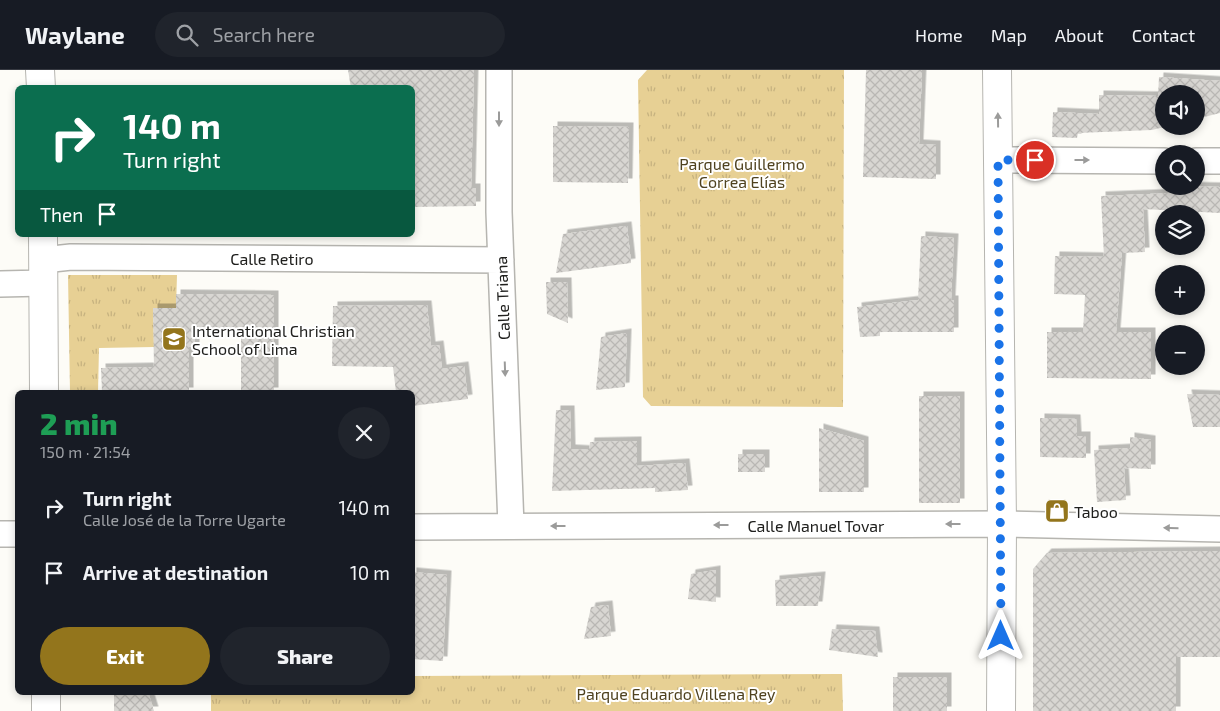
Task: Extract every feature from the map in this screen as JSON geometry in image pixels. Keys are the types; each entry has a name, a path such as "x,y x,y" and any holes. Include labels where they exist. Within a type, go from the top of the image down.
{"street":[{"path":"40,70 41,85"},
{"name":"Calle Triana","path":"499,70 501,260 511,526"},
{"path":"997,70 1002,524 1001,711"},
{"path":"998,160 1155,161"},
{"path":"1205,161 1220,161"},
{"name":"Calle Retiro","path":"0,284 43,259 71,257 501,260"},
{"path":"43,259 44,390"},
{"name":"Calle Manuel Tovar","path":"415,527 1002,524 1220,529"},
{"path":"0,534 15,534"},
{"path":"46,695 46,711"}],"green space":[{"name":"Parque Guillermo Correa Elías","path":"647,70 844,70 843,407 651,406 643,397 638,80"},
{"path":"68,275 177,275 176,308 153,308 154,347 99,348 98,390 70,390"},
{"name":"Parque Eduardo Villena Rey","path":"842,674 843,711 211,711 211,695 415,695 415,676"}],"building":[{"path":"348,70 474,70 471,188 476,188 476,206 415,207 415,85 350,85"},
{"path":"866,70 922,70 919,144 936,145 936,179 863,177"},
{"path":"1159,77 1220,81 1220,113 1205,117 1205,85 1159,85"},
{"path":"1099,95 1155,96 1155,129 1078,133 1077,138 1052,137 1053,112 1099,114"},
{"path":"553,126 629,127 628,183 553,182"},
{"path":"1205,187 1220,187 1220,213 1205,212 1205,205 1155,205 1155,210 1143,209 1145,252 1122,253 1116,332 1151,332 1151,379 1047,378 1047,332 1083,332 1085,295 1054,294 1055,256 1104,257 1101,196 1155,194 1205,195"},
{"path":"627,226 631,263 556,273 563,234"},
{"path":"921,236 954,238 951,300 954,300 954,332 880,332 880,336 860,337 857,307 918,300"},
{"path":"546,282 567,282 568,323 547,314"},
{"name":"International Christian School of Lima","path":"176,294 274,295 274,390 241,390 241,331 195,331 195,347 189,347 189,390 102,390 101,368 154,367 153,308 176,308"},
{"path":"427,305 431,346 439,345 442,369 464,366 468,399 415,406 415,390 396,390 393,367 332,366 333,306"},
{"path":"627,333 625,387 596,390 601,337"},
{"path":"1187,394 1220,395 1220,427 1193,427"},
{"path":"919,396 960,396 960,503 919,503"},
{"path":"556,410 570,410 571,449 589,450 590,442 637,441 637,466 685,463 688,490 655,492 655,488 552,491"},
{"path":"1040,418 1076,419 1077,436 1086,436 1086,458 1040,457"},
{"path":"819,428 864,441 864,492 819,492"},
{"path":"1130,437 1151,440 1151,469 1124,468 1126,500 1097,502 1094,450 1130,448"},
{"path":"738,454 765,454 765,472 738,472"},
{"path":"1220,551 1220,657 1176,657 1176,711 1033,711 1033,569 1047,553"},
{"path":"716,570 716,602 688,599 691,574"},
{"path":"415,572 447,575 443,661 415,659"},
{"path":"821,576 818,606 776,606 775,580"},
{"path":"608,605 611,636 584,639 591,607"},
{"path":"832,629 875,631 878,657 829,650"},
{"path":"893,677 947,677 947,711 893,711"},
{"path":"114,695 149,695 154,711 114,711"}],"place":[{"name":"International Christian School of Lima","path":"174,339"},
{"name":"Taboo","path":"1057,511"}],"route":[{"path":"1001,636 1002,524 998,160 1035,160"}]}
